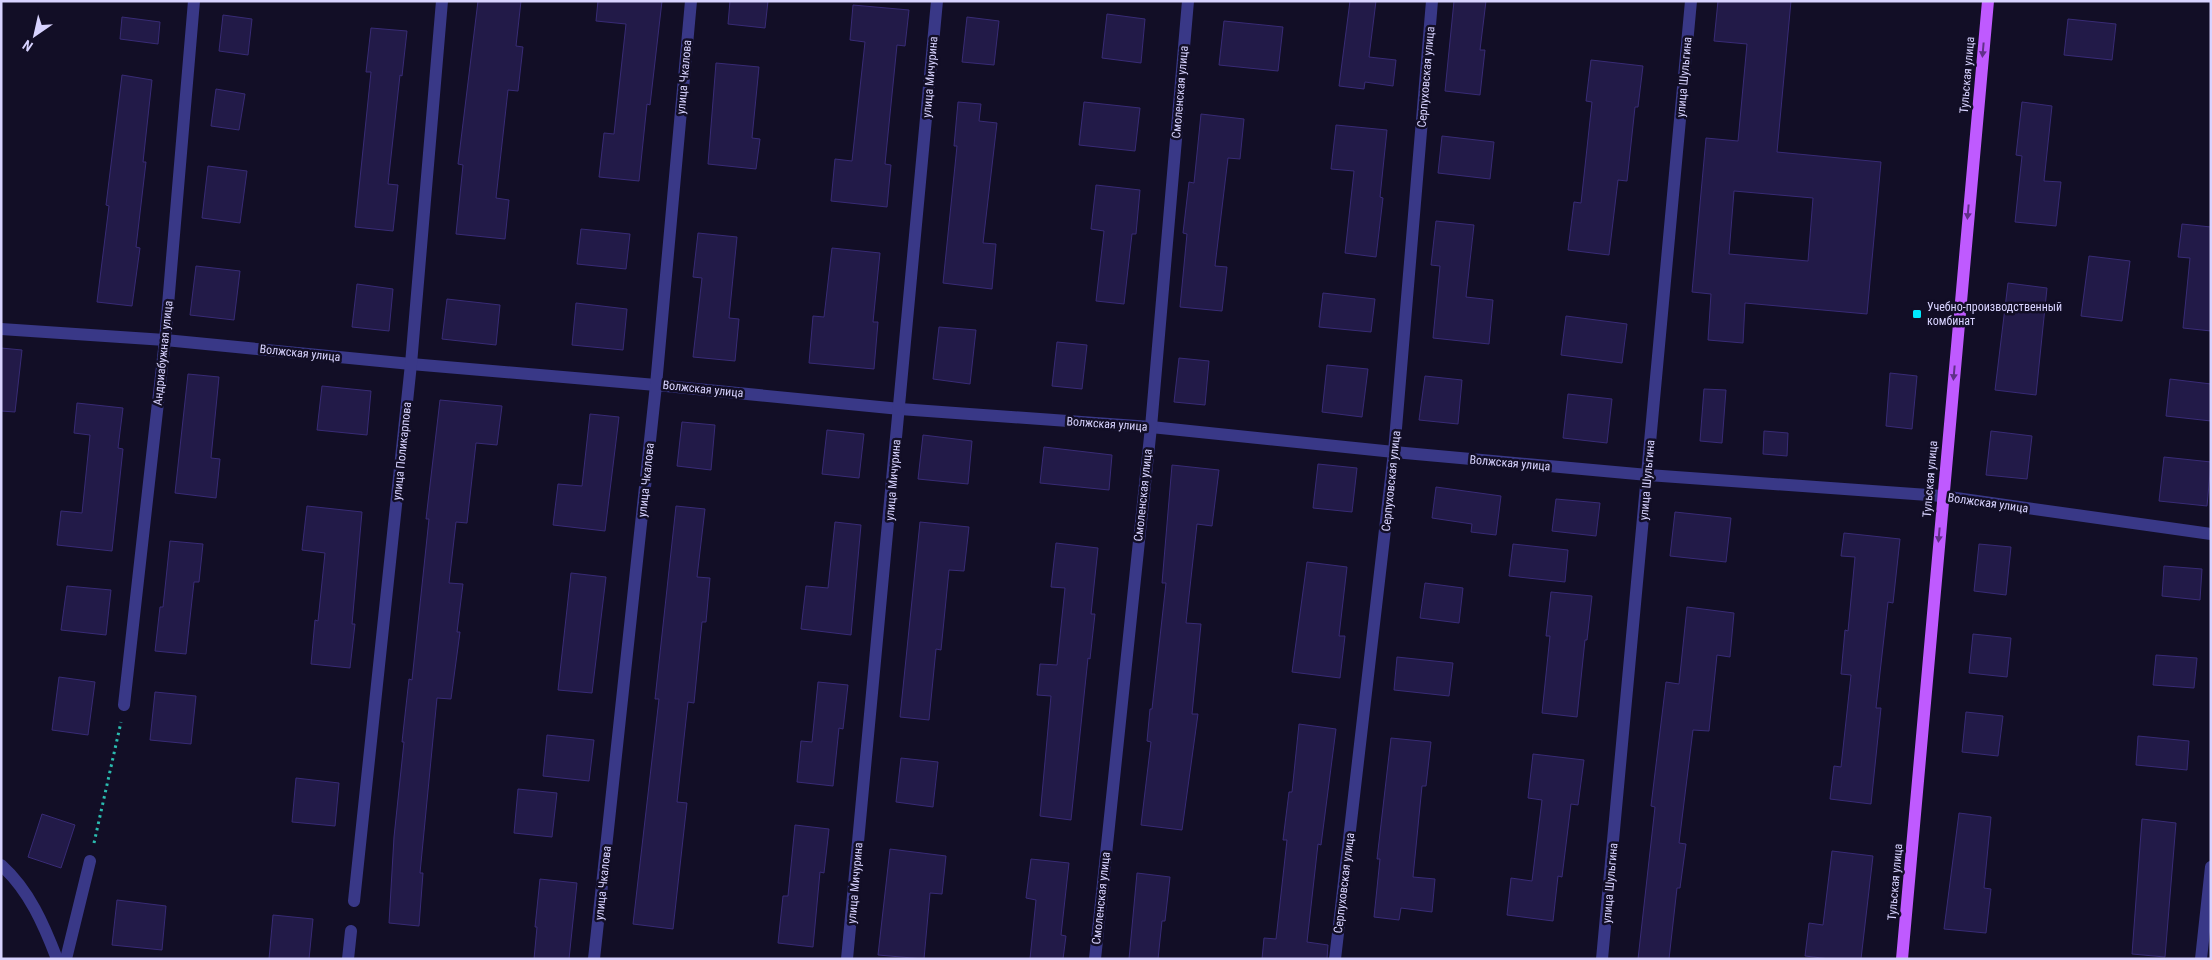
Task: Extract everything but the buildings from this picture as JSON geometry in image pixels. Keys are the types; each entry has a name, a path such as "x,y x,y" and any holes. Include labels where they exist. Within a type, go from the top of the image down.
{"main road":[{"name":"Тульская улица","path":"1902,959 1942,496 1988,1"}],"street":[{"name":"Андриабужная улица","path":"124,705 165,340 194,1"},
{"name":"улица Поликарпова","path":"354,901 411,364 442,1"},
{"name":"улица Чкалова","path":"594,959 656,385 691,1"},
{"name":"улица Мичурина","path":"847,959 937,1"},
{"name":"Смоленская улица","path":"1095,959 1150,427 1188,1"},
{"name":"Серпуховская улица","path":"1335,959 1394,452 1432,1"},
{"name":"улица Шульгина","path":"1602,959 1691,1"},
{"name":"Волжская улица","path":"1,329 165,340 656,385 900,410 1150,427 1648,475 1942,496 2211,534"},
{"path":"66,959 90,861"},
{"path":"1,865 12,876 41,919 57,959"},
{"path":"2201,959 2211,867"},
{"path":"348,959 351,931"}],"path":[{"path":"99,825 124,705"}],"place":[{"name":"Учебно-производственный комбинат","path":"1917,314"}]}
